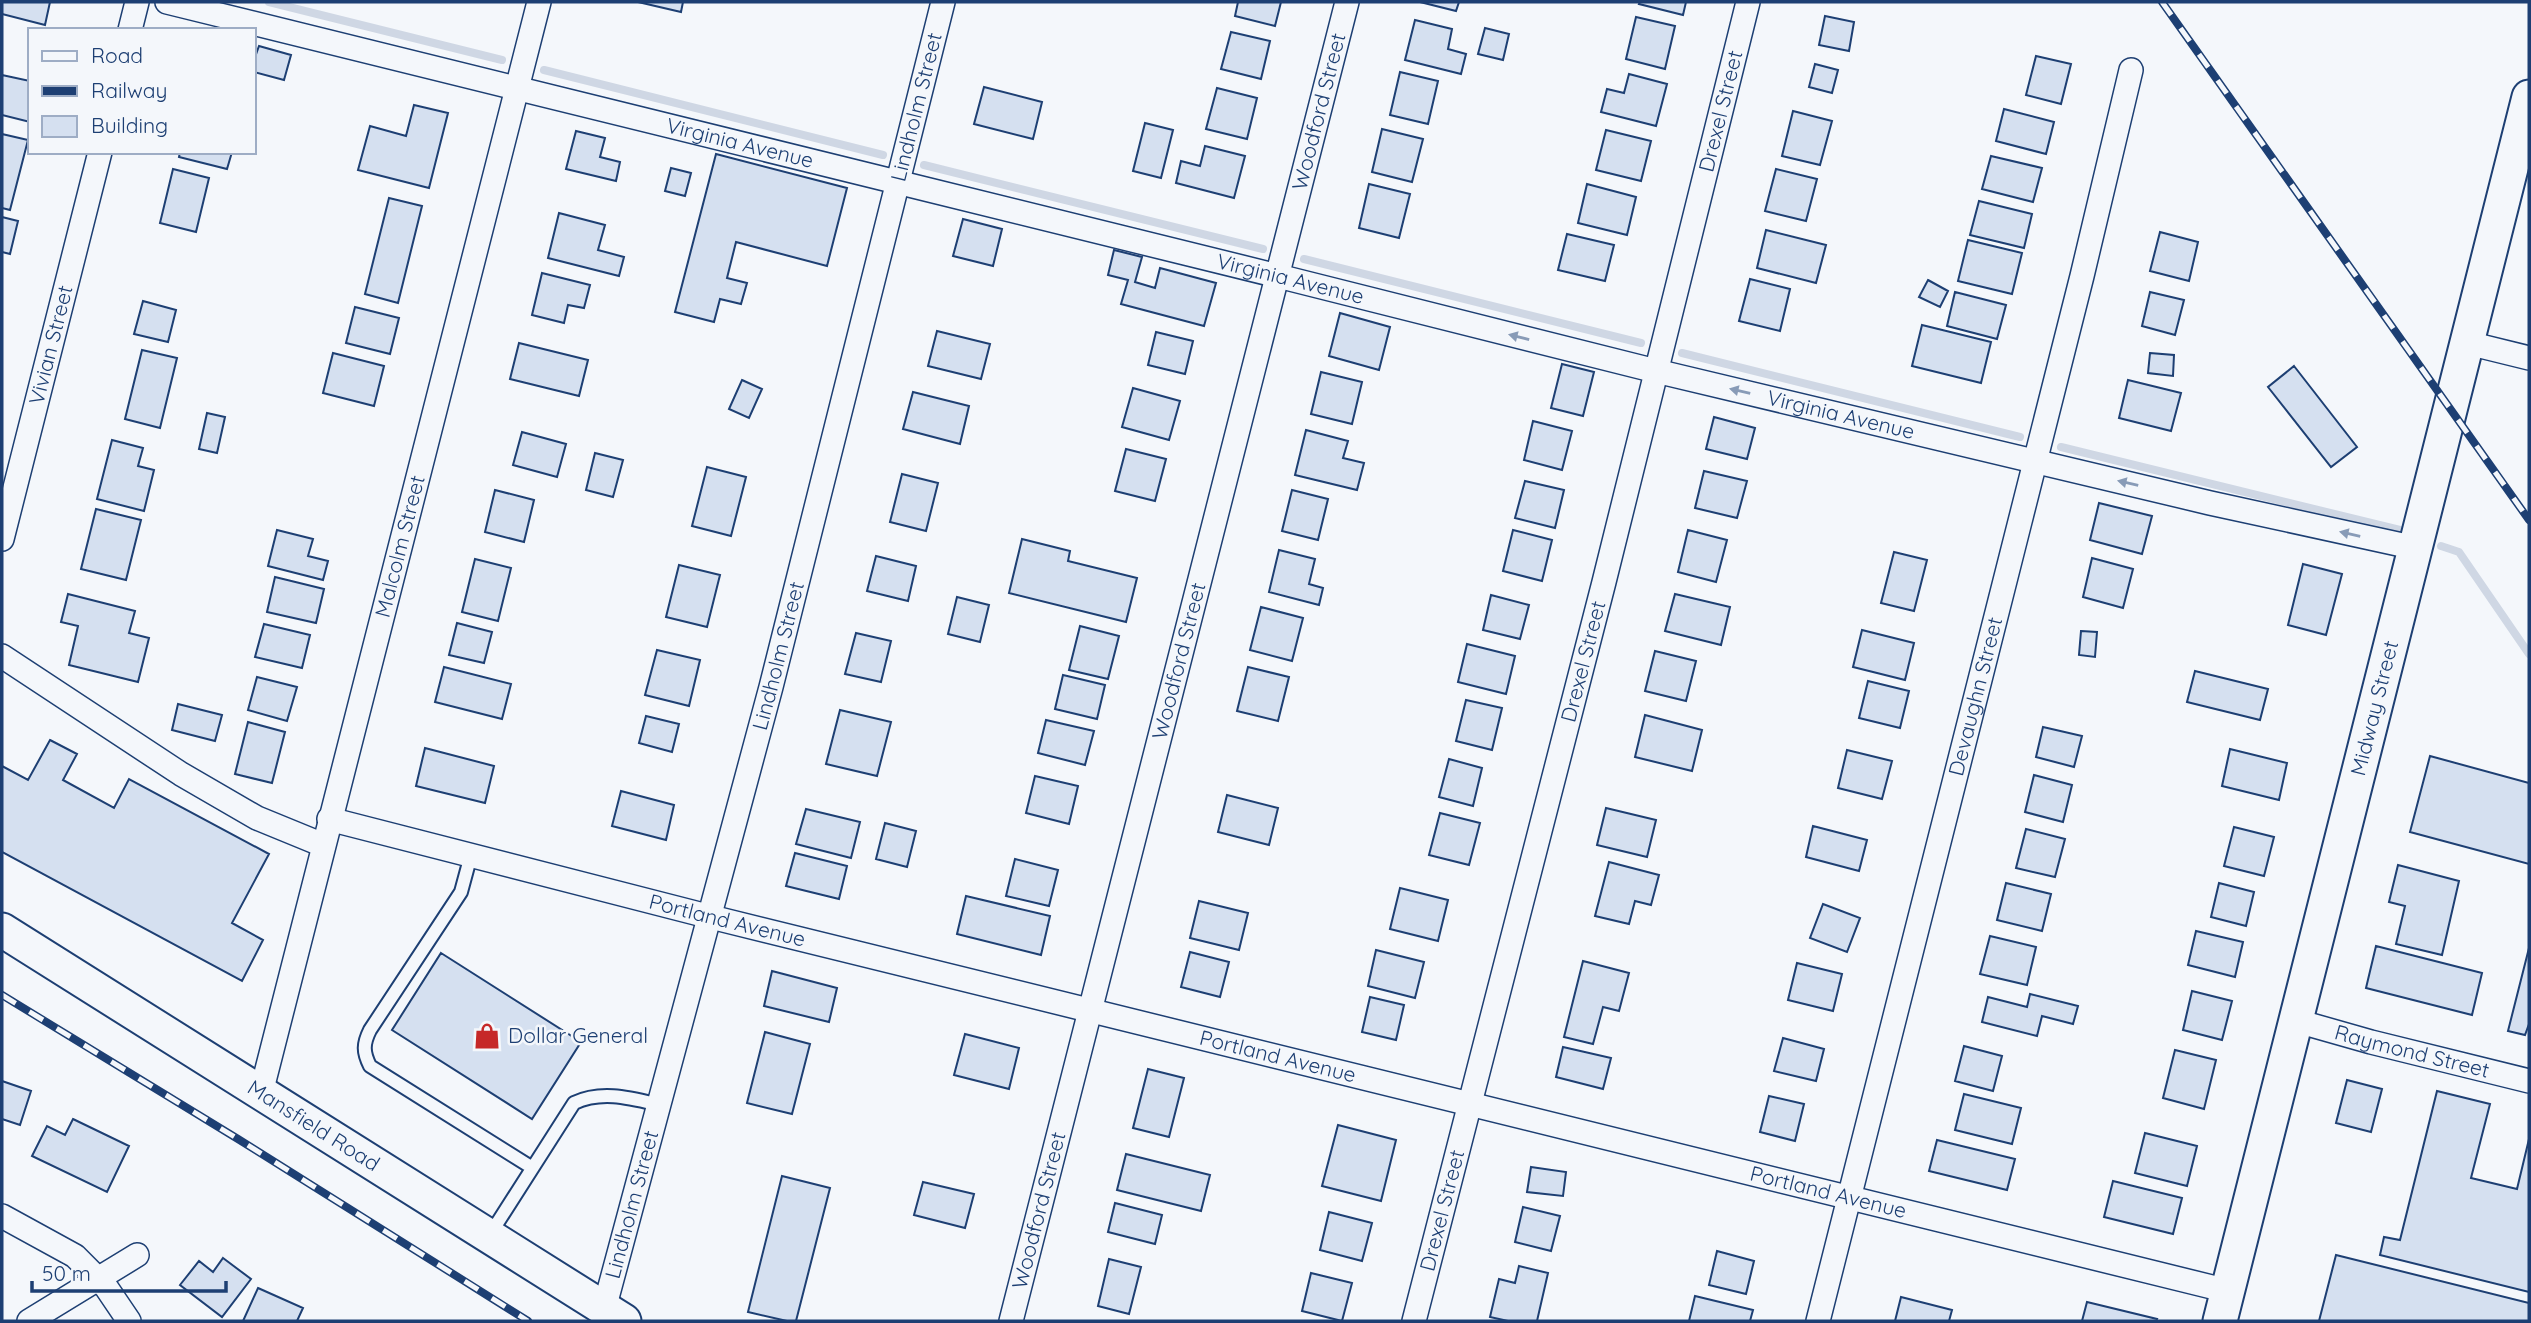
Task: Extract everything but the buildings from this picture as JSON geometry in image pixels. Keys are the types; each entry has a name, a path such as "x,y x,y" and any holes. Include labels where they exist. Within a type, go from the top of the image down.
{"street":[{"path":"130,28 137,2"},
{"name":"Virginia Avenue","path":"166,2 1656,371 2416,548"},
{"name":"Malcolm Street","path":"261,1093 539,2"},
{"name":"Lindholm Street","path":"614,1315 660,1105 771,687 943,2"},
{"name":"Woodford Street","path":"1011,1321 1347,2"},
{"name":"Drexel Street","path":"1414,1321 1748,2"},
{"name":"Devaughn Street","path":"1818,1321 2131,71"},
{"name":"Midway Street","path":"2224,1306 2529,97"},
{"name":"Vivian Street","path":"2,539 99,154"},
{"path":"2468,343 2529,358"},
{"path":"2,656 181,774 257,818 323,845"},
{"name":"Portland Avenue","path":"329,819 711,917 1849,1198 2224,1306"},
{"name":"Mansfield Road","path":"2,930 614,1315"},
{"name":"Raymond Street","path":"2297,1021 2529,1081"},
{"path":"2,1216 75,1256 98,1278 129,1321"},
{"path":"29,1321 137,1255"}],"lane":[{"path":"471,855 461,891 370,1030 365,1041 364,1054 370,1066 531,1167"},
{"path":"489,1236 574,1103 587,1097 607,1095 660,1105"}],"waterway":[{"path":"269,2 502,60"},
{"path":"544,70 883,155"},
{"path":"924,165 1263,249"},
{"path":"1304,259 1641,343"},
{"path":"1682,353 2020,437"},
{"path":"2061,447 2400,530"},
{"path":"2441,546 2459,552 2529,654"}],"railway":[{"path":"2162,2 2529,520"},
{"path":"2,995 528,1321"}],"place":[{"name":"Dollar General","path":"487,1036"}]}
